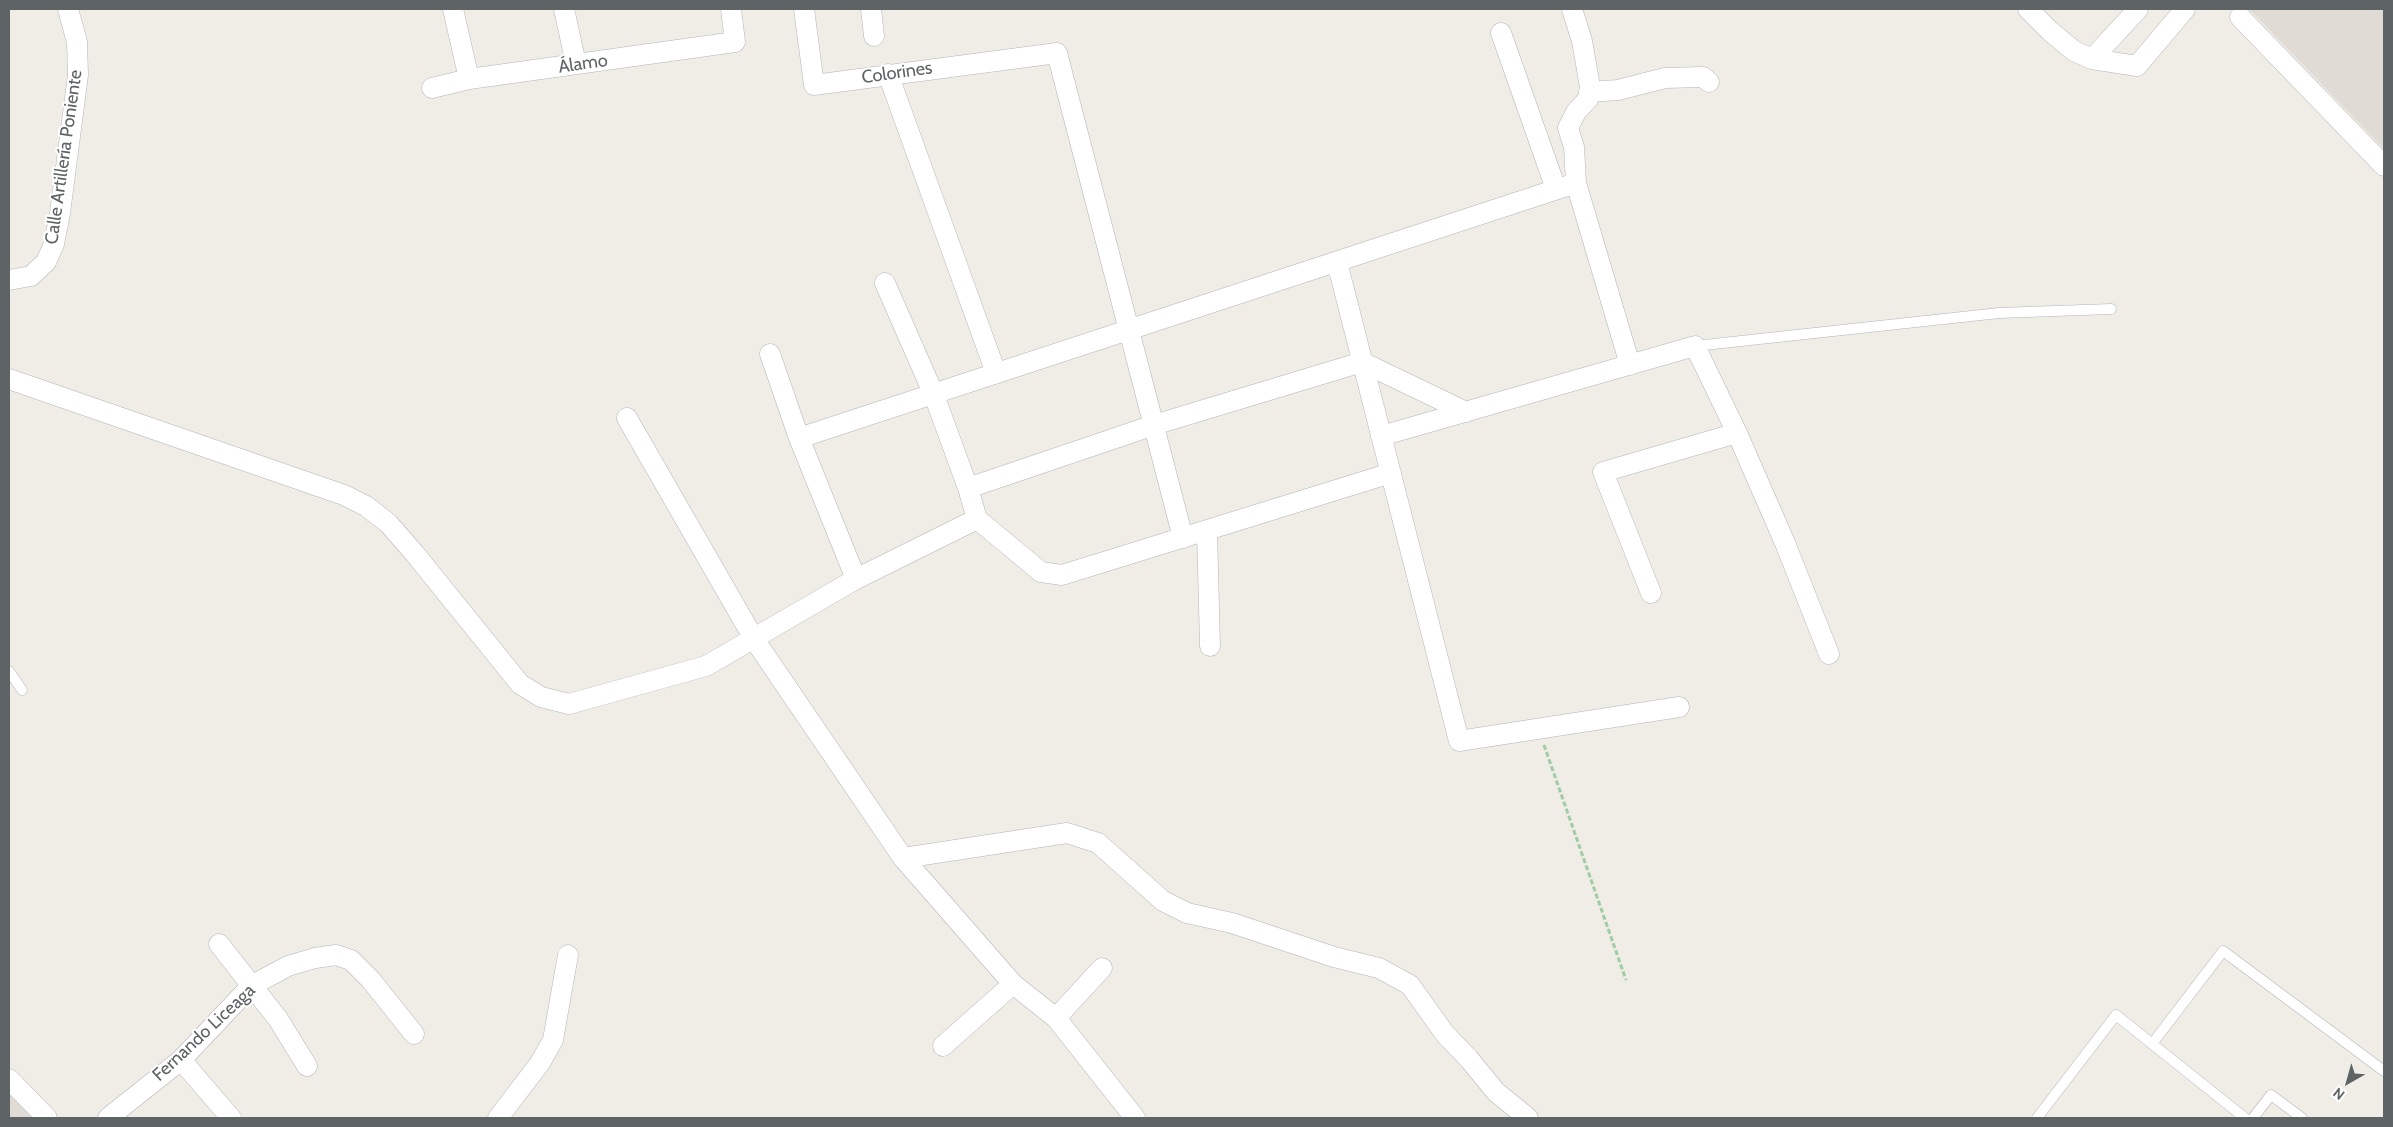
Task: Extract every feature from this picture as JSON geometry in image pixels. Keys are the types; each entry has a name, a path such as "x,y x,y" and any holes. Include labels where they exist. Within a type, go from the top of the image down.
{"street":[{"name":"Calle Artillería Poniente","path":"9,280 31,276 46,262 54,244 60,213 78,75 77,42 68,9"},
{"path":"453,9 469,79"},
{"path":"564,9 576,64"},
{"name":"Álamo","path":"432,88 469,79 735,42 731,9"},
{"name":"Colorines","path":"804,9 814,85 1057,53 1128,330"},
{"path":"871,9 874,36"},
{"path":"1572,9 1589,72 1588,99 1576,112 1568,128 1574,146 1576,183 1630,364"},
{"path":"2028,9 2074,51 2092,59 2137,66 2185,9"},
{"path":"2092,59 2138,9"},
{"path":"2240,17 2384,166"},
{"path":"1501,33 1556,190"},
{"path":"888,74 996,373"},
{"path":"1589,92 1618,90 1666,78 1703,77 1709,82"},
{"path":"799,438 1576,183"},
{"path":"1337,262 1459,741 1679,707"},
{"path":"885,283 934,395 968,488 976,518 1041,572 1062,575 1391,473"},
{"path":"1128,330 1183,538"},
{"path":"1381,436 1695,346 1737,433 1785,543 1829,654"},
{"path":"770,354 799,438 856,579"},
{"path":"968,488 1154,425 1362,362 1466,412"},
{"path":"9,379 344,495 366,506 388,523 415,554 520,684 541,697 568,704 706,666 856,579 976,518"},
{"path":"627,418 754,639 903,858 1013,984 1056,1018 1135,1118"},
{"path":"1650,593 1603,472 1737,433"},
{"path":"1207,531 1210,646"},
{"path":"903,858 1068,833 1098,844 1163,901 1187,913 1232,923 1334,957 1379,968 1410,985 1446,1034 1496,1092 1528,1118"},
{"path":"219,944 250,986 278,1018 307,1066"},
{"name":"Fernando Liceaga","path":"108,1118 181,1060 250,986 288,966 336,955 351,960 414,1034"},
{"path":"498,1118 540,1063 553,1040 568,955"},
{"path":"1056,1018 1102,968"},
{"path":"943,1046 1013,984"},
{"path":"181,1060 231,1118"},
{"path":"9,1079 48,1118"}],"lane":[{"path":"1695,346 1999,313 2111,310"},
{"path":"9,671 22,690"},
{"path":"2152,1044 2223,951 2384,1071"},
{"path":"2036,1118 2116,1015 2246,1118"},
{"path":"2253,1118 2271,1095 2302,1118"}],"path":[{"path":"1539,728 1626,980"}],"shaded area":[{"path":"2384,9 2384,149 2250,10"},
{"path":"9,1084 42,1118 9,1118"}]}
